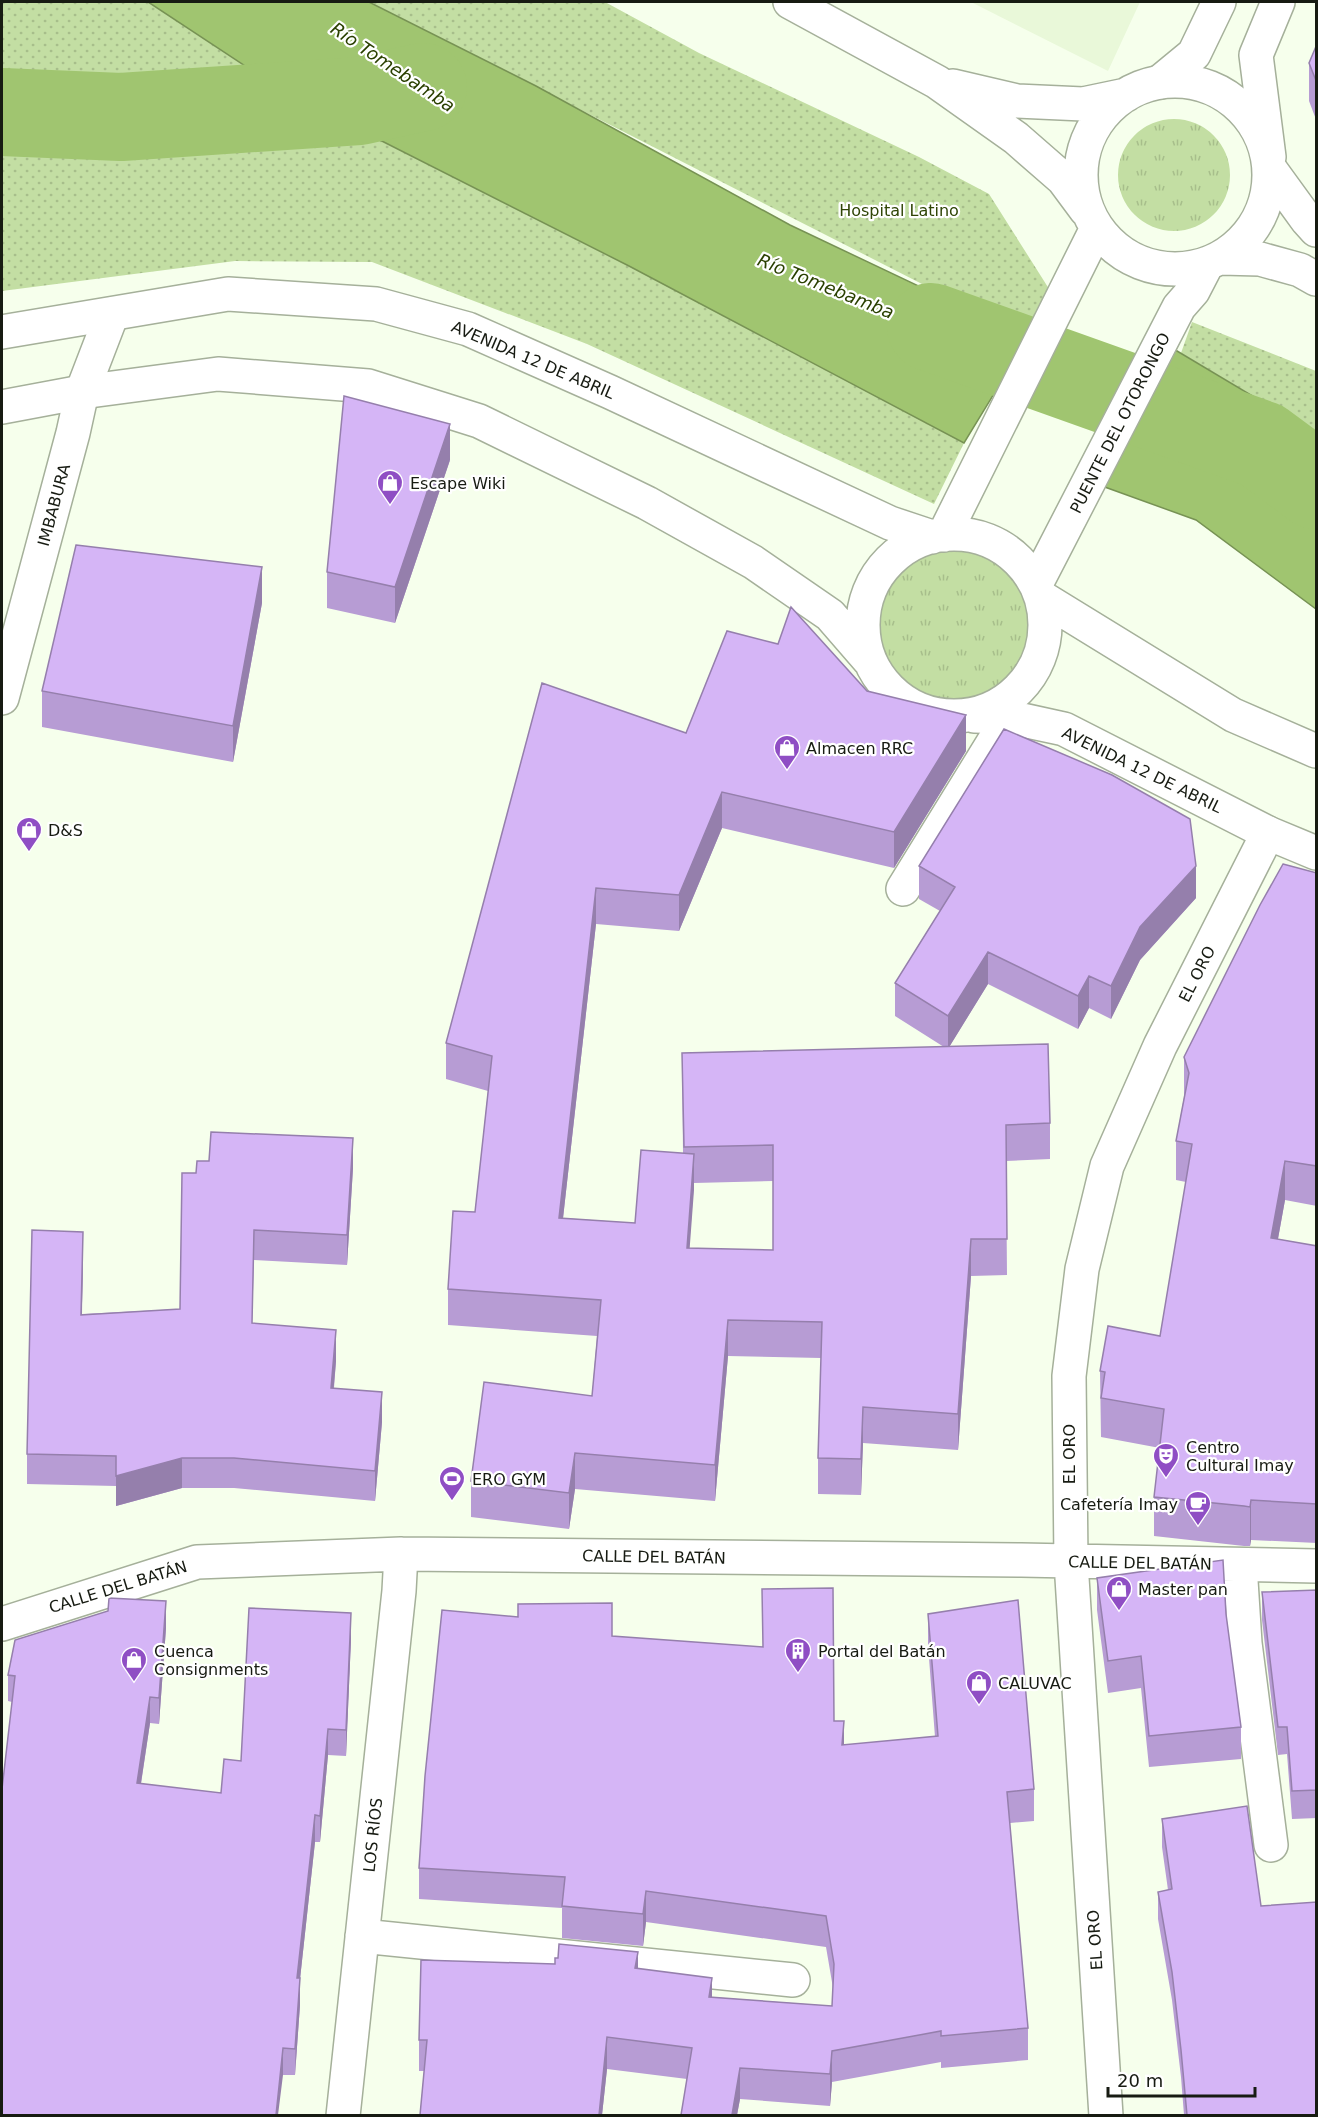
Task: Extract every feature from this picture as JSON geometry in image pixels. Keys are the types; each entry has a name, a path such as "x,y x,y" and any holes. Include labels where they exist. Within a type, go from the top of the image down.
{"street":[{"path":"790,2 937,82 1016,138 1063,179 1091,229 1118,251 1146,266 1207,271 1260,259 1300,270 1317,279"},
{"path":"1160,82 1194,54 1219,2"},
{"path":"1207,271 1239,246 1253,230 1266,201 1270,163 1256,55 1278,2"},
{"path":"943,528 1091,229 1082,190 1081,168 1085,147 1094,126 1108,109 1126,95 1160,82 1184,81 1208,86 1230,98 1247,114 1261,134 1270,163 1306,220 1317,230"},
{"path":"937,82 1017,101 1083,104 1126,95"},
{"name":"PUENTE DEL OTORONGO","path":"1041,581 1179,307 1207,271"},
{"name":"AVENIDA 12 DE ABRIL","path":"2,332 228,294 376,304 468,329 610,392 890,523 943,528 998,545 1041,581 1233,715 1317,751"},
{"name":"IMBABURA","path":"2,699 82,392 112,314"},
{"name":"AVENIDA 12 DE ABRIL","path":"2,408 82,392 218,374 368,386 479,421 647,503 753,562 830,615 869,660 884,684 906,703 932,713 1010,717 1064,729 1268,833 1317,853"},
{"name":"AVENIDA 12 DE ABRIL","path":"869,660 863,635 864,609 872,584 887,563 908,547 943,528"},
{"name":"AVENIDA 12 DE ABRIL","path":"960,715 984,711 1005,701 1022,685 1035,666 1043,644 1045,621 1041,581"},
{"path":"903,889 1010,717"},
{"name":"EL ORO","path":"1106,2115 1071,1562 1069,1376 1082,1269 1107,1166 1160,1047 1268,833"},
{"name":"CALLE DEL BATÁN","path":"2,1624 197,1562 401,1554 1317,1566"},
{"name":"LOS RÍOS","path":"343,2115 399,1592 401,1554"},
{"path":"1240,1565 1245,1643 1271,1845"},
{"path":"362,1936 793,1980"}],"shaded area":[{"path":"971,2 1140,2 1108,71"}],"green space":[{"path":"2,2 148,2 283,91 629,266 964,443 934,504 587,344 372,262 235,261 2,291"},
{"name":"Hospital Latino","path":"369,2 605,2 699,53 919,157 989,194 1051,292 1028,338"},
{"path":"1174,119 1195,123 1213,136 1226,154 1230,175 1226,196 1213,214 1195,227 1174,231 1153,227 1135,214 1122,196 1118,175 1122,154 1135,136 1153,123"},
{"path":"1192,322 1316,371 1316,434 1181,353"},
{"path":"954,540 986,546 1001,554 1013,565 1024,577 1032,592 1038,624 1032,656 1024,671 1013,683 1001,694 986,702 954,708 922,702 907,694 895,683 884,671 876,656 870,624 876,592 884,577 895,565 907,554 922,546"}],"water":[{"path":"148,2 369,2 536,86 790,225 1028,338 964,443 629,266 283,91"},
{"path":"1172,348 1316,434 1316,609 1196,520 1102,486"}],"building":[{"path":"1317,44 1317,83 1309,63"},
{"path":"344,396 450,424 395,587 327,572"},
{"path":"76,545 262,567 233,726 42,691"},
{"path":"791,607 867,691 966,715 894,832 722,792 679,895 596,888 559,1218 635,1223 641,1150 694,1154 687,1248 773,1250 773,1145 684,1147 682,1053 1048,1044 1050,1123 1006,1125 1007,1239 971,1239 958,1414 863,1407 861,1459 818,1458 822,1322 728,1320 715,1465 575,1453 569,1493 471,1481 484,1382 592,1396 601,1300 448,1289 453,1211 475,1212 492,1056 446,1043 542,683 686,733 727,631 778,644"},
{"path":"1004,729 1112,775 1190,819 1196,866 1140,927 1111,986 1089,976 1078,996 988,952 948,1016 895,983 955,887 919,866"},
{"path":"1283,864 1317,873 1317,1166 1285,1161 1271,1238 1317,1246 1317,1504 1251,1500 1250,1507 1154,1497 1164,1409 1101,1398 1105,1372 1100,1371 1108,1326 1160,1336 1192,1144 1176,1141 1189,1073 1184,1057"},
{"path":"211,1132 353,1138 347,1235 254,1230 252,1323 336,1330 331,1388 382,1392 375,1471 234,1458 182,1458 116,1476 116,1456 27,1454 32,1230 83,1232 81,1315 180,1309 182,1173 196,1173 197,1161 209,1161"},
{"path":"1223,1560 1226,1614 1241,1727 1149,1736 1141,1656 1108,1661 1097,1578"},
{"path":"833,1588 834,1721 844,1721 842,1745 938,1736 928,1614 1018,1600 1034,1789 1007,1792 1028,2028 941,2036 941,2031 832,2051 830,2074 740,2068 732,2115 681,2115 692,2048 607,2037 599,2115 420,2115 427,2040 419,2040 421,1960 555,1964 559,1944 638,1952 635,1968 712,1978 709,1997 832,2006 834,1964 826,1916 646,1891 643,1914 562,1906 565,1877 419,1868 425,1776 442,1610 518,1617 518,1604 612,1603 612,1636 763,1647 762,1589"},
{"path":"1317,1590 1317,1790 1292,1791 1287,1727 1278,1727 1262,1592"},
{"path":"109,1598 166,1601 159,1698 150,1697 137,1783 221,1793 224,1759 241,1761 249,1608 351,1613 346,1730 328,1729 320,1816 315,1815 297,1978 300,1978 295,2049 283,2048 276,2115 2,2115 2,1789 15,1676 8,1675 15,1640 108,1611"},
{"path":"1247,1806 1261,1906 1317,1902 1317,2115 1187,2115 1172,1972 1158,1892 1172,1889 1162,1819"}],"waterway":[{"path":"2,112 121,117 359,101 423,87"},
{"name":"Río Tomebamba","path":"931,327 1262,445 1316,485"}],"place":[{"name":"Escape Wiki","path":"390,506"},
{"name":"Almacen RRC","path":"787,771"},
{"name":"D&S","path":"29,853"},
{"name":"Centro Cultural Imay","path":"1166,1479"},
{"name":"ERO GYM","path":"452,1502"},
{"name":"Cafetería Imay","path":"1198,1527"},
{"name":"Master pan","path":"1119,1612"},
{"name":"Portal del Batán","path":"798,1674"},
{"name":"Cuenca Consignments","path":"134,1683"},
{"name":"CALUVAC","path":"979,1706"}]}
